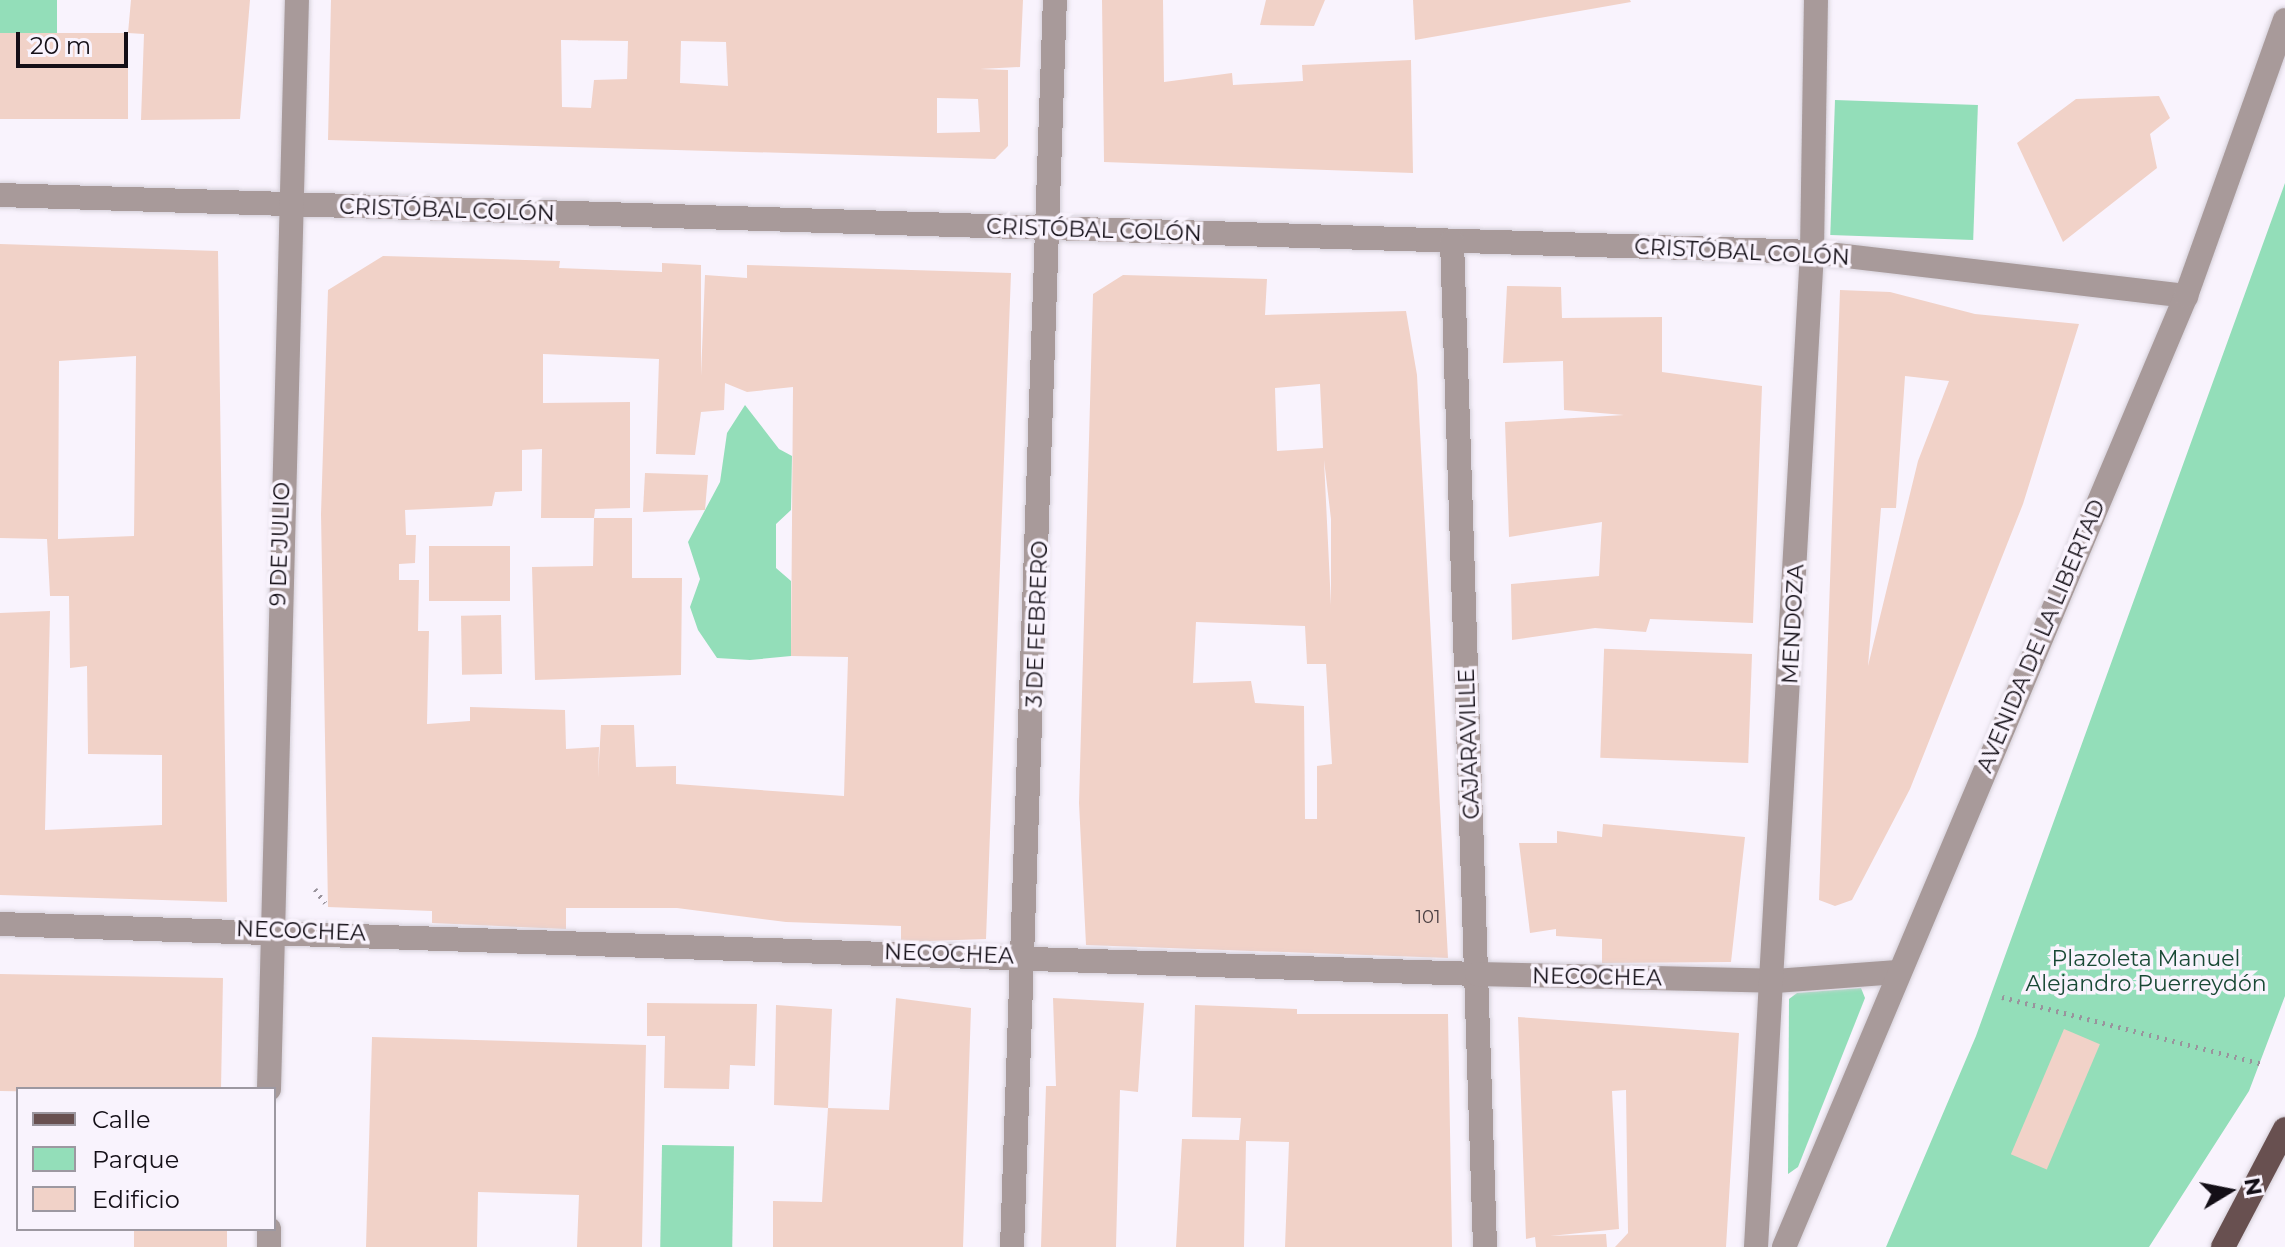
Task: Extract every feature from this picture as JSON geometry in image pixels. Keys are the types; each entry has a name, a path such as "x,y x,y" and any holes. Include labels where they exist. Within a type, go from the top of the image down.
{"main road":[{"path":"2223,1247 2285,1129"}],"street":[{"name":"9 DE JULIO","path":"269,1087 268,930 297,0"},
{"name":"3 DE FEBRERO","path":"1012,1247 1027,956 1055,0"},
{"name":"MENDOZA","path":"1756,1247 1775,981 1812,252 1816,0"},
{"name":"AVENIDA DE LA LIBERTAD","path":"1784,1247 2186,296 2285,20"},
{"name":"CRISTÓBAL COLÓN","path":"0,195 1812,252 2186,296"},
{"name":"CAJARAVILLE","path":"1452,241 1485,1247"},
{"name":"NECOCHEA","path":"0,924 268,930 1477,974 1775,981 1898,972"}],"path":[{"path":"315,889 330,911"},
{"path":"2002,997 2263,1064"}],"green space":[{"path":"0,0 57,0 57,33 0,33"},
{"path":"1835,100 1978,105 1973,240 1830,235"},
{"name":"Plazoleta Manuel Alejandro Puerreydón","path":"2285,183 2285,996 2249,1091 2149,1247 1886,1247 1976,1036"},
{"path":"745,405 779,449 792,456 791,510 776,524 776,568 791,581 791,656 750,660 717,658 698,630 690,607 700,579 688,542 720,482 727,433"},
{"path":"1861,988 1865,998 1798,1167 1788,1174 1789,999 1797,993"},
{"path":"662,1145 734,1146 732,1247 660,1247"}],"building":[{"path":"131,0 250,0 240,119 141,120 144,34 128,33"},
{"path":"331,0 1023,0 1020,67 980,69 1008,70 1008,146 995,159 328,140","holes":["561,40 628,41 627,79 594,80 591,108 562,107","681,41 726,42 728,86 680,83","937,98 978,99 980,132 937,133"]},
{"path":"1102,0 1163,0 1164,82 1232,73 1233,85 1303,81 1302,65 1411,60 1413,173 1104,162"},
{"path":"1266,0 1325,0 1314,26 1260,25"},
{"path":"1413,0 1630,0 1631,2 1415,40"},
{"path":"0,33 128,33 128,119 0,119"},
{"path":"2159,96 2170,118 2150,134 2157,168 2063,242 2017,143 2076,99"},
{"path":"0,244 218,251 227,902 0,895 0,613 50,611 45,830 162,825 162,755 88,754 87,666 70,668 69,596 50,596 47,539 0,538","holes":["136,356 134,536 58,539 59,361"]},
{"path":"383,256 560,261 559,268 662,272 662,263 701,265 701,376 705,275 747,278 747,265 1011,273 986,939 901,942 901,926 786,922 677,908 566,908 566,929 432,923 432,911 328,907 321,514 328,290","holes":["543,354 659,359 656,454 695,455 701,412 724,410 725,383 747,392 793,387 791,656 848,657 844,796 676,784 676,766 636,767 634,725 601,725 598,778 599,747 566,749 565,710 470,707 470,721 427,724 429,631 418,631 419,580 399,580 399,564 415,563 416,535 406,535 405,510 492,506 495,492 522,491 522,450 542,449 541,518 594,518 595,509 630,508 630,402 543,403"]},
{"path":"1123,275 1267,279 1265,315 1406,311 1417,375 1448,958 1086,945 1079,803 1093,294","holes":["1320,384 1323,448 1277,451 1275,388","1324,460 1331,519 1331,605","1196,622 1305,626 1307,664 1326,664 1332,764 1317,766 1317,819 1305,819 1304,706 1255,703 1251,681 1193,683"]},
{"path":"1507,286 1561,287 1562,318 1662,317 1662,372 1762,386 1753,623 1650,619 1646,632 1595,628 1512,640 1511,584 1599,576 1602,522 1509,537 1505,422 1624,415 1564,410 1563,361 1503,363"},
{"path":"1840,290 1890,292 1975,314 2079,324 2023,504 1910,789 1852,900 1835,906 1819,900","holes":["1905,376 1949,381 1918,461 1868,666 1881,508 1896,508"]},
{"path":"645,473 708,475 705,510 643,512"},
{"path":"594,518 632,518 632,578 682,578 681,675 535,680 532,567 593,566"},
{"path":"429,546 510,546 510,601 429,601"},
{"path":"501,615 502,674 462,675 461,616"},
{"path":"1604,649 1752,654 1748,763 1600,758"},
{"path":"1603,824 1745,837 1731,962 1602,963 1602,939 1556,936 1556,929 1530,933 1519,843 1557,843 1557,831 1602,837"},
{"path":"0,974 223,978 221,1087 16,1087 16,1091 0,1091"},
{"path":"896,998 971,1008 963,1247 773,1247 773,1201 822,1202 828,1108 889,1110"},
{"path":"1053,998 1144,1003 1138,1092 1120,1090 1116,1247 1041,1247 1046,1086 1056,1086"},
{"path":"647,1003 757,1004 755,1066 730,1065 729,1089 664,1088 665,1036 647,1036"},
{"path":"776,1005 832,1009 828,1108 774,1105"},
{"path":"1195,1005 1297,1009 1297,1014 1448,1014 1452,1247 1285,1247 1289,1142 1246,1141 1244,1247 1176,1247 1182,1139 1239,1140 1241,1118 1192,1117"},
{"path":"1518,1017 1739,1033 1726,1247 1615,1247 1628,1233 1626,1090 1612,1091 1619,1229 1550,1236 1606,1234 1607,1247 1536,1247 1535,1237 1526,1239"},
{"path":"2064,1029 2100,1044 2047,1169 2011,1154"},
{"path":"372,1037 646,1045 642,1247 577,1247 579,1195 478,1192 477,1247 366,1247"},
{"path":"134,1231 227,1231 227,1247 134,1247"}]}
